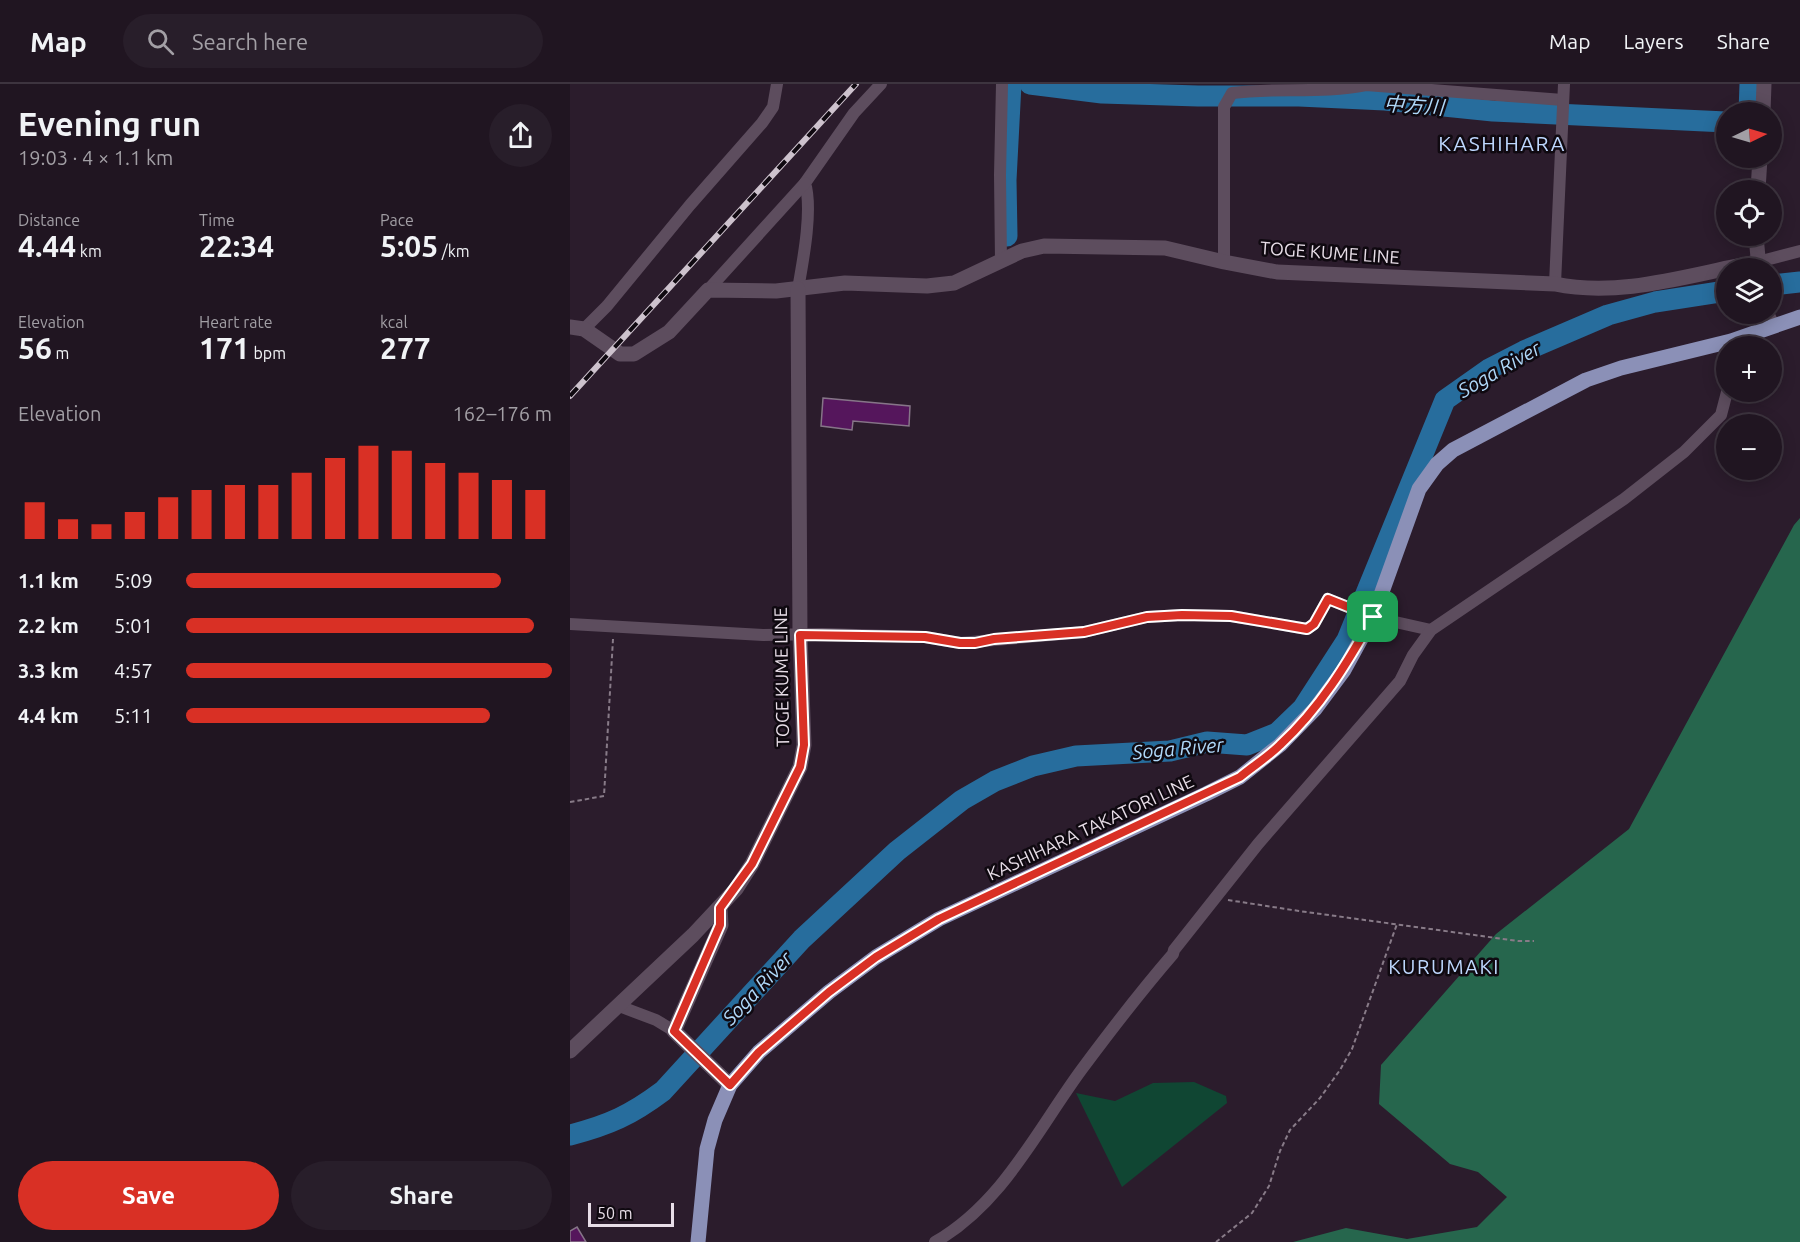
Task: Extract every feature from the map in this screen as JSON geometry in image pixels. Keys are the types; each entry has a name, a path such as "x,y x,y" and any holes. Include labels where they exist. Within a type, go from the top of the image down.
{"main road":[{"path":"1763,102 1764,84"},
{"name":"TOGE KUME LINE","path":"708,290 776,291 845,283 927,286 954,283 1022,251 1044,246 1165,248 1277,272 1555,284 1597,290 1716,272"},
{"name":"TOGE KUME LINE","path":"570,1051 720,908 752,864 800,767 804,745 800,635 798,289"},
{"path":"577,328 620,354 634,354 669,333 708,290"},
{"name":"KASHIHARA TAKATORI LINE","path":"1782,318 1800,317"},
{"name":"KASHIHARA TAKATORI LINE","path":"1754,336 1764,324"},
{"name":"KASHIHARA TAKATORI LINE","path":"698,1242 707,1149 724,1079 829,992 876,957 939,919 1240,777 1280,746 1315,709 1344,670 1373,617 1419,489 1437,464 1454,450 1586,380 1621,368 1716,345"},
{"path":"720,908 720,925 677,1033 724,1079"}],"street":[{"path":"577,328 607,306 690,205 762,123 773,107 777,84"},
{"path":"708,290 805,183 854,113 881,84"},
{"path":"1001,261 999,176 1002,84"},
{"path":"1555,284 1564,84"},
{"path":"1224,262 1224,107 1232,93 1255,90 1341,90 1366,85 1563,100"},
{"path":"798,289 804,258 809,194 805,183"},
{"path":"1779,258 1800,251"},
{"path":"935,1242 970,1218 999,1188 1081,1070 1288,809 1400,681 1413,655 1431,630 1624,499 1684,453 1721,415 1724,402"},
{"path":"570,624 763,635 925,637 975,643 994,639 1084,632 1147,617 1182,615 1231,616 1307,629 1314,624 1328,599 1373,617 1431,630"},
{"path":"619,1006 656,1020 677,1033"}],"path":[{"path":"570,802 604,796 614,627"},
{"path":"1216,898 1534,941"},
{"path":"1216,1242 1252,1213 1269,1186 1280,1151 1290,1130 1320,1098 1352,1049 1396,924"}],"green space":[{"path":"1800,518 1800,1242 1293,1242 1346,1228 1407,1239 1477,1227 1507,1197 1478,1172 1450,1164 1379,1104 1381,1065 1496,934 1629,829 1794,525"},
{"path":"1194,1082 1226,1096 1227,1103 1122,1187 1076,1093 1115,1101 1153,1083"}],"building":[{"path":"823,398 910,406 909,426 853,421 852,430 821,426"},
{"path":"577,1227 586,1242 570,1242 570,1231"}],"waterway":[{"name":"中方川","path":"1007,236 1006,180 1011,84"},
{"name":"中方川","path":"1030,84 1102,93 1299,96 1385,100 1493,111 1716,122"},
{"name":"中方川","path":"1749,102 1750,84"},
{"name":"Soga River","path":"1782,284 1800,282"},
{"name":"Soga River","path":"570,1135 619,1118 663,1091 802,939 897,851 962,800 995,781 1033,766 1076,756 1170,751 1207,742 1247,745 1277,733 1303,708 1347,640 1445,400 1489,369 1524,351 1608,315 1655,302 1716,293"}],"railway":[{"path":"570,396 856,84"}],"district":[{"name":"KASHIHARA","path":"1502,143"},
{"name":"KURUMAKI","path":"1444,966"}],"route":[{"path":"1328,599 1373,617 1344,670 1315,709 1280,746 1240,777 939,919 876,957 829,992 759,1052 730,1085 674,1031 720,925 720,908 752,864 800,767 804,745 800,635 925,637 975,643 994,639 1084,632 1147,617 1182,615 1231,616 1307,629 1314,624 1328,599"}]}
